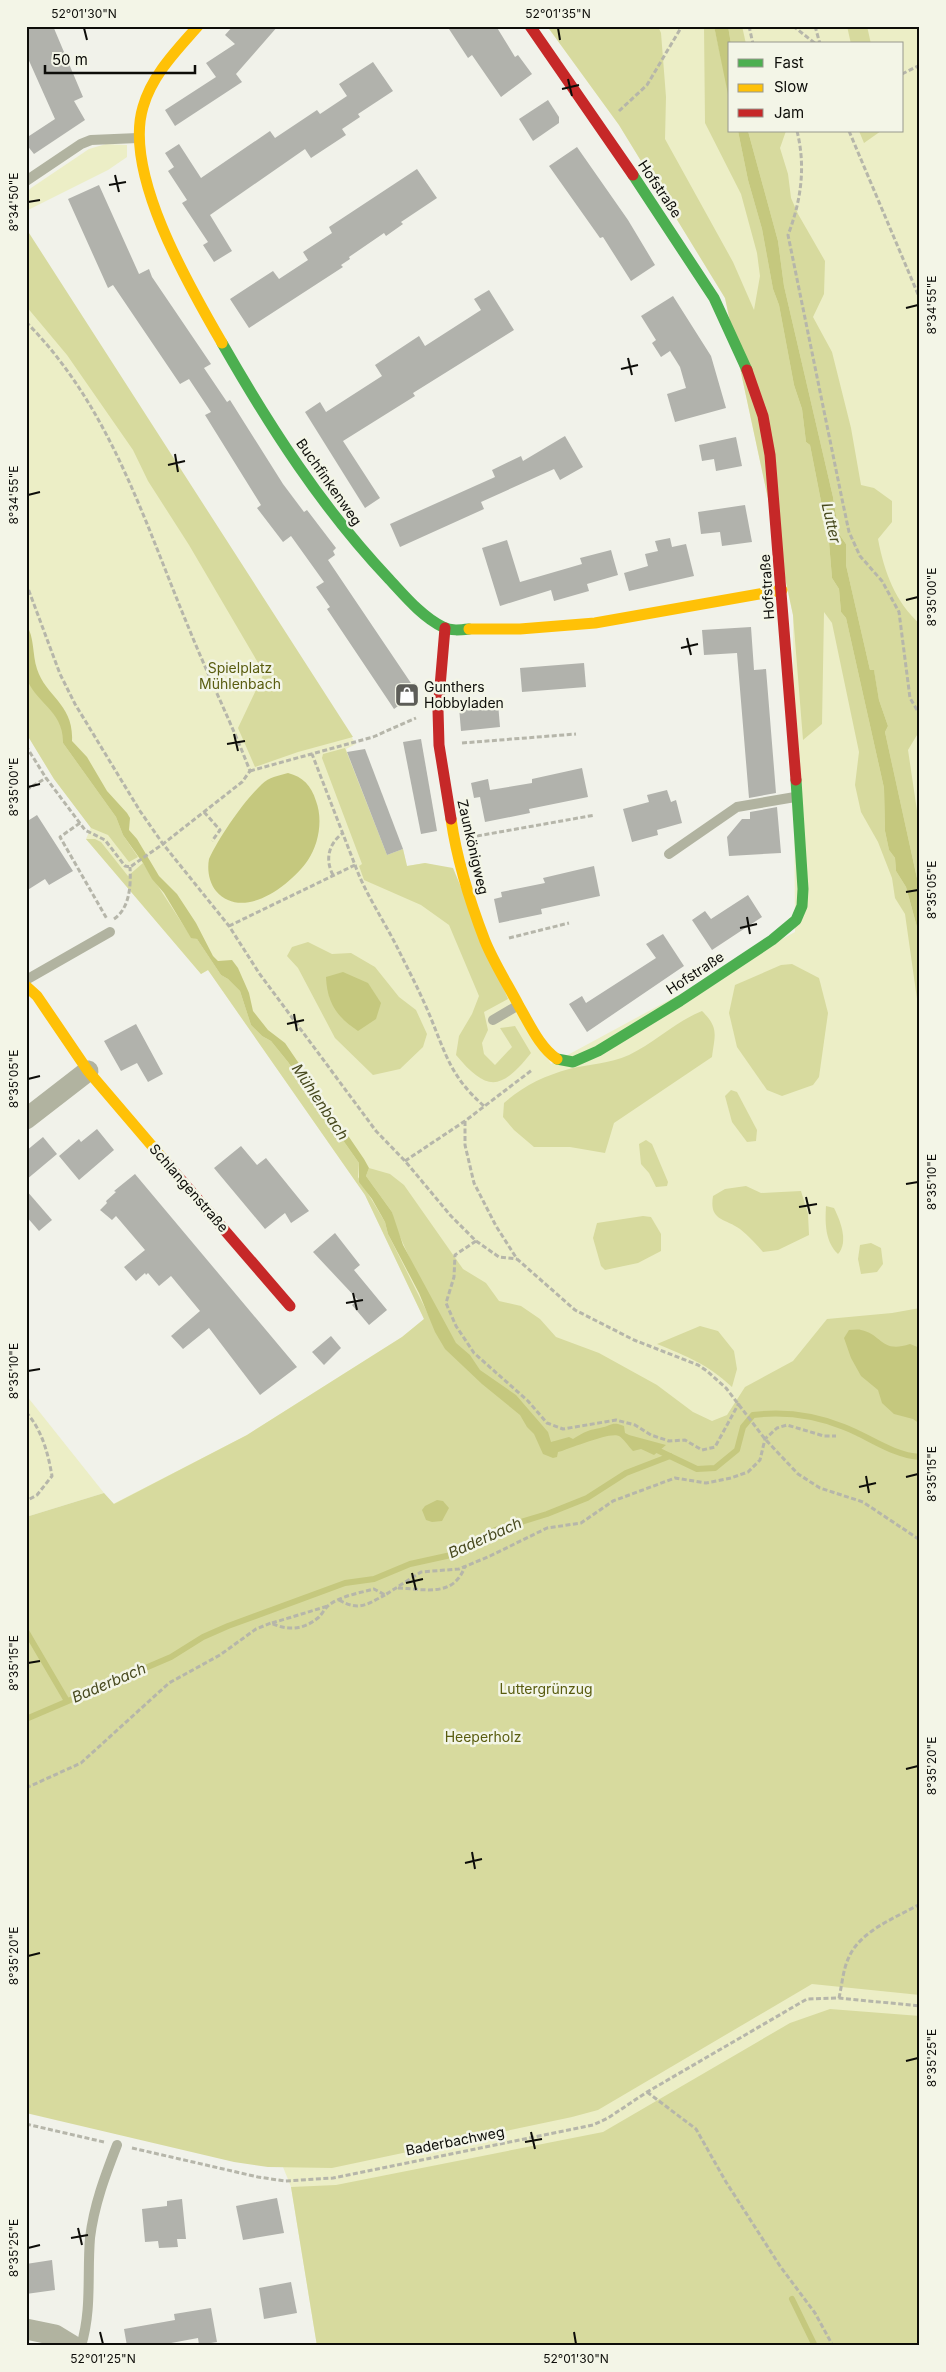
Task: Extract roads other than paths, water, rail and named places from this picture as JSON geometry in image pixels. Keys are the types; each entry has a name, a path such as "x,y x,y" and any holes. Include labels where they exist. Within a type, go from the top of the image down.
{"street":[{"name":"Buchfinkenweg","path":"198,26 164,65 151,85 142,108 138,138 152,199 176,257 215,331 262,411 340,527 416,607 445,628"},
{"name":"Hofstraße","path":"530,26 600,126 714,298 749,374 763,416 770,455 782,590 803,889 802,906 796,920 772,940 697,990 598,1051 573,1062 560,1061 549,1054"},
{"path":"445,628 515,630 600,623 782,590"},
{"name":"Zaunkönigweg","path":"445,628 438,710 439,745 454,840 470,898 486,943 518,1006 549,1054"},
{"name":"Schlangenstraße","path":"26,986 37,996 88,1071 290,1306"},
{"path":"26,1119 88,1071"},
{"path":"26,2329 55,2335 74,2346"}],"lane":[{"path":"26,181 81,144 91,140 138,138"},
{"path":"669,854 737,807 797,797"},
{"path":"26,980 110,932"},
{"path":"493,1020 518,1006"},
{"path":"81,2346 88,2319 90,2240 94,2209 117,2145"}],"water":[{"path":"714,26 728,26 731,42 728,42 728,94"},
{"name":"Lutter","path":"738,132 748,132 778,241 784,286 833,497 839,534 846,544 846,565 870,670 874,670 879,700 888,726 885,732 920,892 920,938 906,887 896,871 895,858 889,850 885,831 884,788 846,618 841,612 839,589 832,578 829,542 810,445 806,442 802,409 794,385 779,305 773,289 762,229 748,180"},
{"name":"Mühlenbach","path":"26,624 31,635 37,669 41,679 69,718 72,741 87,757 107,791 127,813 130,818 129,830 137,839 159,876 177,894 196,923 213,956 218,961 232,960 238,968 249,993 253,1011 268,1030 285,1043 364,1159 369,1168 366,1176 392,1212 403,1245 456,1343 470,1355 480,1370 516,1395 548,1432 551,1442 569,1437 573,1439 589,1431 616,1424 624,1426 625,1433 629,1435 666,1445 654,1455 641,1449 633,1451 621,1437 615,1435 599,1438 558,1452 557,1457 553,1458 543,1454 534,1434 520,1415 482,1384 445,1349 435,1332 419,1293 388,1234 385,1222 372,1199 359,1182 359,1163 288,1062 271,1041 262,1036 251,1025 240,991 221,975 197,939 191,938 164,893 152,879 123,835 116,817 63,743 59,722 35,693 26,676"},
{"path":"288,773 298,777 312,790 318,808 319,831 312,854 300,870 279,889 252,901 239,903 227,900 216,891 210,880 208,872 209,859 232,820 255,791 268,780"},
{"path":"343,972 368,983 381,1003 376,1019 358,1031 334,1009 328,994 326,977"},
{"path":"849,1330 868,1332 893,1347 910,1344 920,1348 920,1424 913,1419 894,1414 882,1403 878,1390 861,1376 851,1358 844,1338"},
{"path":"437,1500 443,1501 449,1508 442,1521 432,1522 426,1520 422,1510 425,1506"}],"waterway":[{"name":"Baderbach","path":"653,1448 697,1469 715,1468 737,1450 743,1427 753,1415 788,1414 833,1423 900,1453 920,1457"},
{"name":"Baderbach","path":"26,1719 171,1657 203,1637 228,1626 345,1583 374,1579 410,1564 451,1555 495,1530 547,1514 587,1498 626,1473 670,1456"},
{"path":"26,1631 67,1701"},
{"path":"792,2299 815,2346"}],"place":[{"name":"Gunthers Hobbyladen","path":"407,695"}],"park label":[{"name":"Spielplatz Mühlenbach","path":"240,676"},
{"name":"Luttergrünzug","path":"546,1689"},
{"name":"Heeperholz","path":"483,1737"}]}
